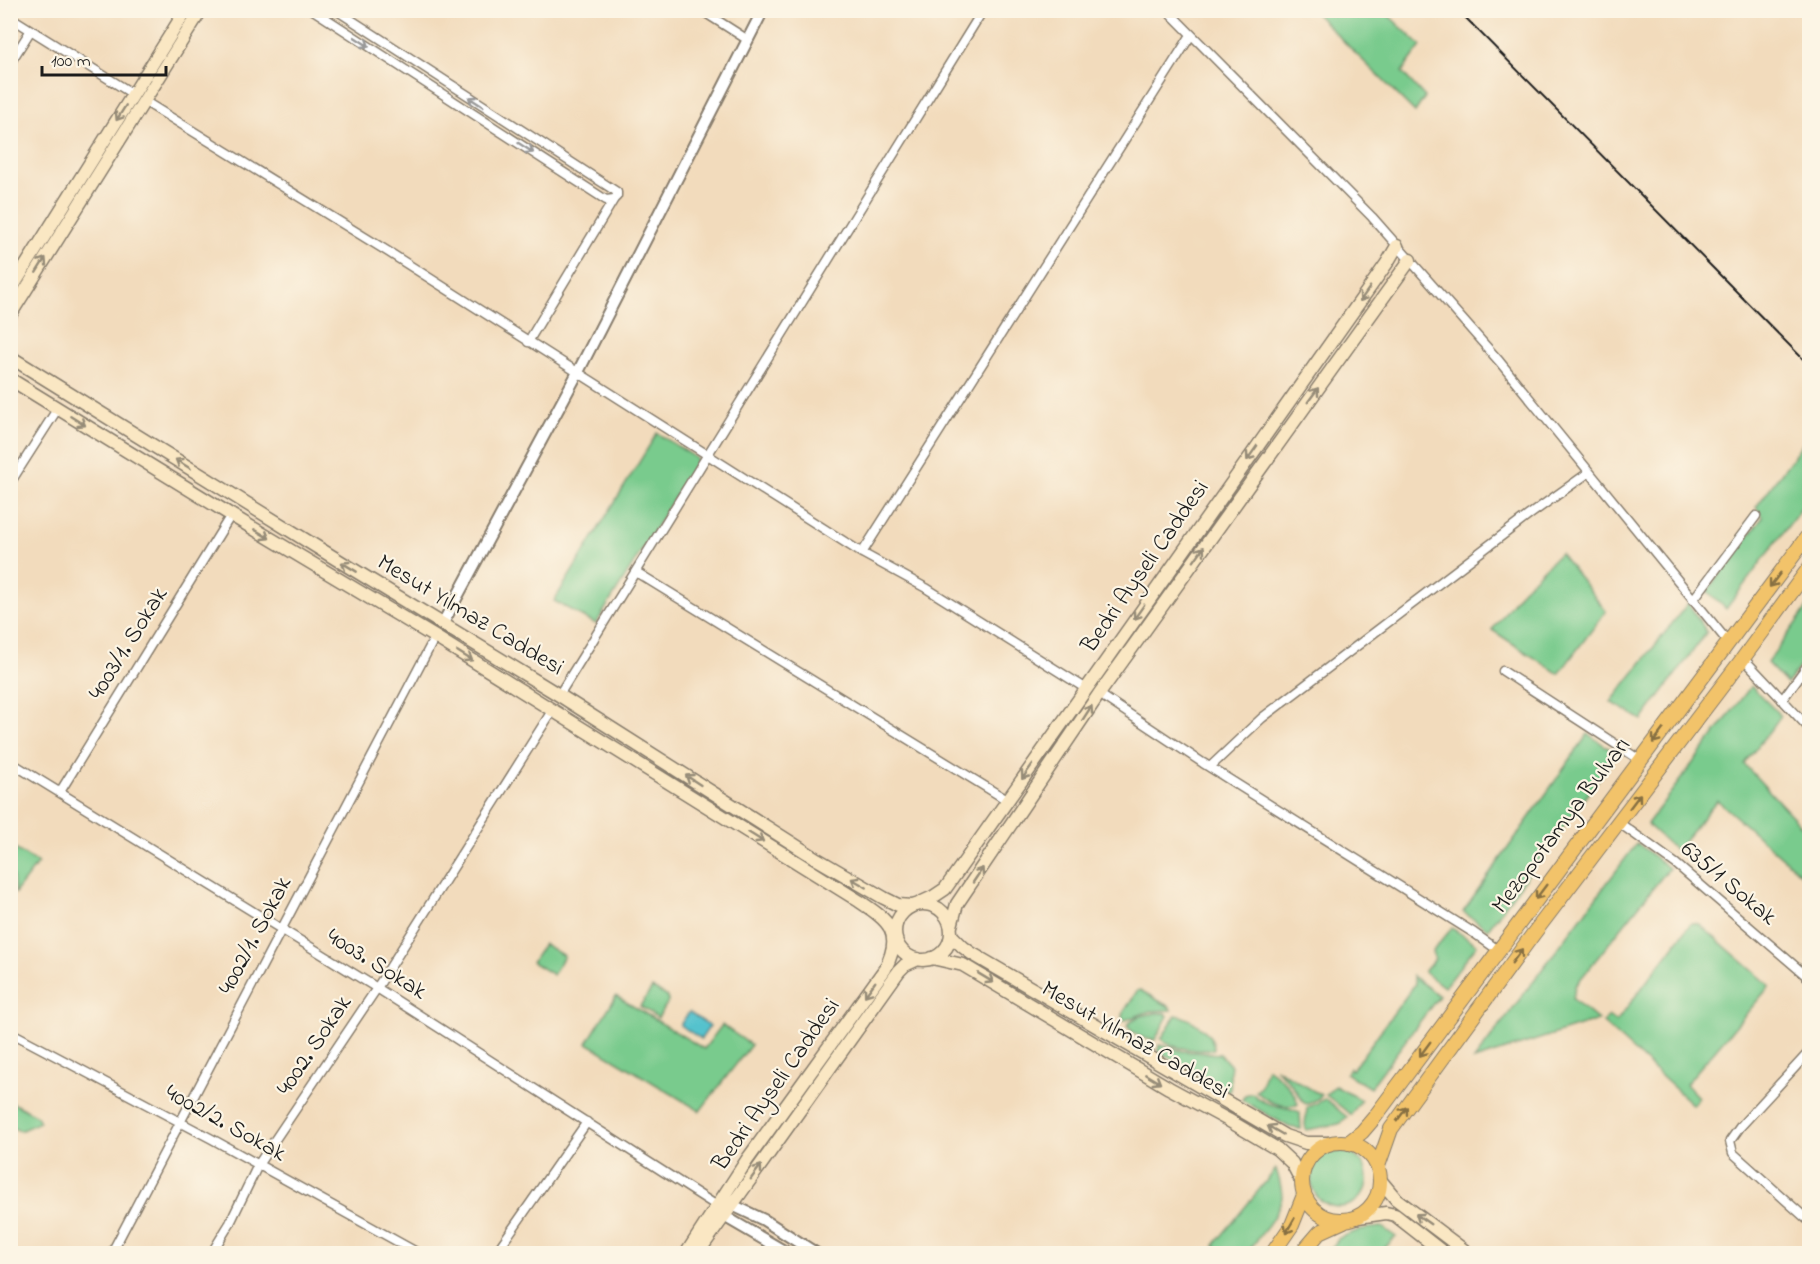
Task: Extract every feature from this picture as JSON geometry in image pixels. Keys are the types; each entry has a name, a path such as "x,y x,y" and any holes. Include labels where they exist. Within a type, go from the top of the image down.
{"main road":[{"path":"10,291 186,10"},
{"path":"10,315 201,10"},
{"name":"Bedri Ayseli Caddesi","path":"916,904 945,889 1397,246"},
{"name":"Bedri Ayseli Caddesi","path":"951,930 957,904 1099,694 1410,260"},
{"name":"Mesut Yılmaz Caddesi","path":"10,355 331,556 559,695 817,859 898,905 916,904"},
{"name":"Mesut Yılmaz Caddesi","path":"10,379 435,638 879,914 895,938"},
{"name":"Mezopotamya Bulvarı","path":"1348,1143 1374,1118 1809,533"},
{"name":"Mezopotamya Bulvarı","path":"1378,1166 1391,1129 1534,933 1743,658 1809,567"},
{"path":"916,904 936,906 948,918 951,930 944,950 932,958 918,959 906,954 895,938 899,916 916,904"},
{"name":"Mesut Yılmaz Caddesi","path":"951,930 963,947 971,953 1285,1136 1306,1143 1330,1143"},
{"name":"Bedri Ayseli Caddesi","path":"697,1254 747,1160 885,969 893,953 895,938"},
{"name":"Mesut Yılmaz Caddesi","path":"932,958 963,965 1169,1088 1277,1149 1292,1163 1303,1189"},
{"name":"Bedri Ayseli Caddesi","path":"686,1254 899,971 905,965 918,959"},
{"path":"1272,1254 1292,1225 1303,1189 1303,1170 1309,1158 1330,1143 1356,1144 1366,1150 1378,1166 1381,1181 1380,1192 1375,1203 1368,1211 1320,1232 1301,1254"},
{"path":"1381,1181 1396,1199 1469,1254"},
{"path":"1303,1189 1311,1206 1320,1215 1332,1220 1386,1213 1395,1215 1445,1254"}],"street":[{"path":"313,10 606,200 614,200"},
{"path":"336,10 617,192 617,196 528,342"},
{"path":"701,10 748,40"},
{"path":"443,623 578,374 764,10"},
{"path":"559,695 983,10"},
{"path":"1167,10 1372,217 1499,361 1728,642"},
{"path":"10,17 133,94"},
{"path":"10,63 31,30"},
{"path":"862,553 1191,35"},
{"path":"144,101 387,251 862,553 927,588 1085,688"},
{"path":"10,483 58,408"},
{"path":"1209,767 1262,718 1529,515 1588,473"},
{"name":"4003/1. Sokak","path":"60,792 231,515"},
{"path":"1693,600 1756,516"},
{"path":"636,572 1007,801"},
{"name":"4002/1. Sokak","path":"111,1254 435,638"},
{"path":"1743,658 1809,729"},
{"path":"1782,700 1809,662"},
{"path":"1503,671 1640,760"},
{"path":"1099,694 1209,767 1498,950"},
{"name":"4002. Sokak","path":"212,1254 230,1223 258,1164 377,988 552,711"},
{"name":"4003. Sokak","path":"10,762 377,988 722,1208"},
{"name":"635/1 Sokak","path":"1618,822 1676,864 1809,979"},
{"name":"4002/2. Sokak","path":"10,1032 180,1121 420,1254"},
{"path":"1809,1051 1740,1127 1731,1141 1733,1153 1809,1222"},
{"path":"495,1254 587,1122"},
{"path":"722,1208 789,1254"},
{"path":"722,1208 764,1220 817,1254"}],"green space":[{"path":"1313,11 1384,11 1421,46 1402,72 1425,97 1415,112"},
{"path":"657,433 696,458 696,463 596,624 554,601"},
{"path":"1808,437 1809,498 1726,609 1707,591 1763,517 1756,507"},
{"path":"1560,553 1606,611 1559,674 1492,630 1522,590"},
{"path":"1688,603 1707,632 1642,720 1611,702"},
{"path":"1809,605 1809,654 1787,684 1767,663"},
{"path":"1751,686 1781,716 1744,764 1809,834 1809,881 1717,800 1676,851 1647,824"},
{"path":"1588,734 1617,754 1488,929 1463,912"},
{"path":"1637,843 1669,868 1575,986 1573,999 1598,1020 1474,1060"},
{"path":"10,846 38,863 15,893 11,871"},
{"path":"1691,923 1699,924 1769,987 1686,1084 1698,1097 1693,1105 1603,1023 1608,1016 1616,1022"},
{"path":"1452,928 1477,945 1444,987 1424,972 1435,959 1432,952"},
{"path":"544,944 564,956 553,975 532,962"},
{"path":"1413,976 1439,996 1370,1088 1346,1073 1350,1068 1352,1070 1415,984"},
{"path":"652,988 668,997 668,1002 658,1018 640,1006"},
{"path":"1140,990 1170,1007 1171,1010 1150,1011 1123,1021 1122,1015 1137,991"},
{"path":"616,996 704,1049 722,1025 751,1045 700,1111 587,1043"},
{"path":"1165,1013 1168,1016 1155,1040 1132,1032 1127,1026 1136,1018"},
{"path":"1176,1015 1201,1027 1213,1043 1214,1049 1186,1049 1171,1045 1161,1039"},
{"path":"1159,1045 1183,1051 1220,1054 1231,1066 1229,1092 1158,1051"},
{"path":"1267,1068 1290,1088 1297,1105 1286,1106 1275,1103 1256,1091 1260,1088"},
{"path":"1275,1068 1321,1095 1320,1098 1308,1104 1304,1103 1291,1084"},
{"path":"1335,1086 1361,1100 1351,1115 1326,1095"},
{"path":"1252,1093 1258,1099 1272,1105 1296,1110 1300,1113 1301,1129 1289,1127 1242,1100 1245,1095"},
{"path":"1325,1099 1347,1117 1339,1124 1306,1130 1307,1108"},
{"path":"11,1102 37,1116 40,1122 20,1131 11,1127"},
{"path":"1339,1151 1350,1153 1359,1159 1365,1168 1367,1179 1365,1190 1359,1199 1350,1205 1339,1207 1328,1205 1319,1199 1313,1190 1311,1179 1313,1168 1319,1159 1328,1153"},
{"path":"1276,1169 1282,1197 1273,1218 1247,1253 1225,1253 1214,1245"},
{"path":"1382,1227 1396,1237 1379,1253 1328,1253 1339,1238 1362,1229"}],"water":[{"path":"689,1012 710,1026 701,1039 680,1025"}],"railway":[{"path":"1458,10 1810,366"}]}
